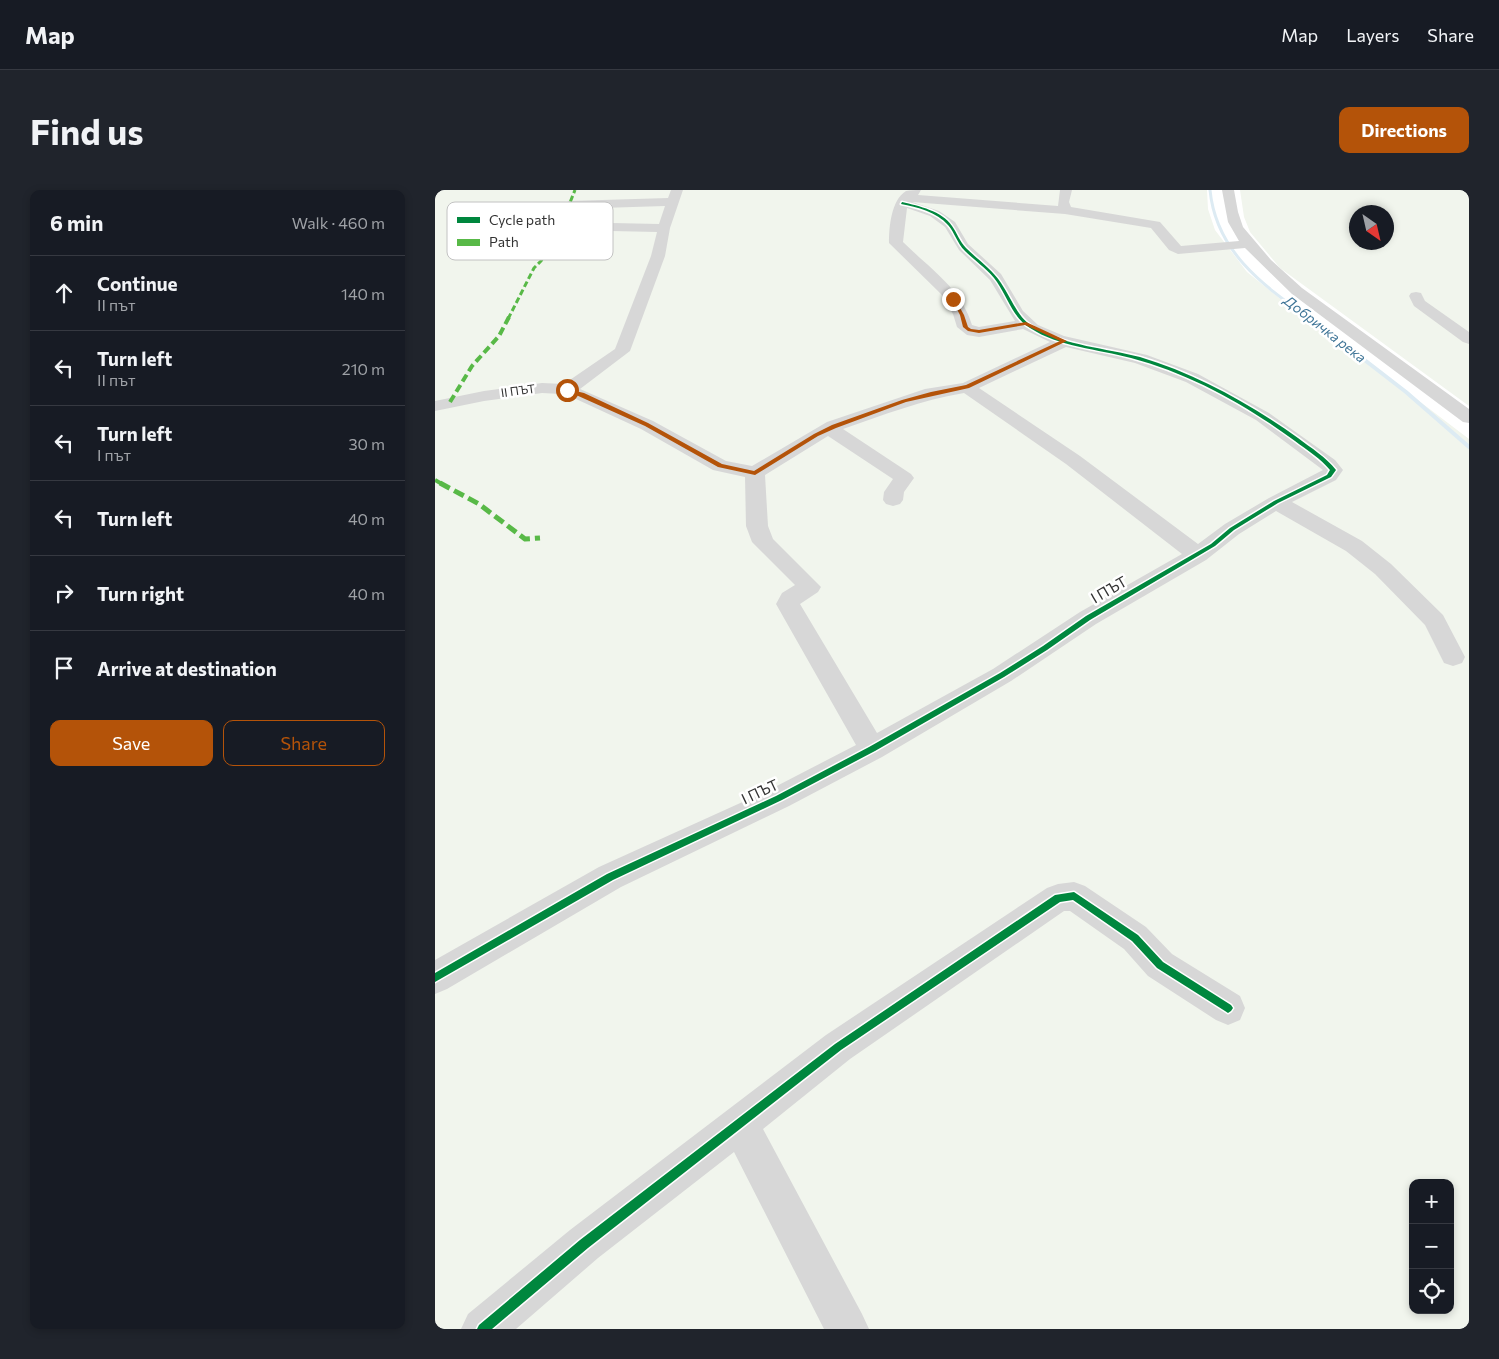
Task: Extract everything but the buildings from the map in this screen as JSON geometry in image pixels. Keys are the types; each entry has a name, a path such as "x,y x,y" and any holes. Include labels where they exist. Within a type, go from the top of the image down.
{"street":[{"path":"1065,210 1063,202 1066,190"},
{"path":"1228,190 1241,244 1272,268 1297,291 1469,418"},
{"path":"567,390 622,351 658,256 664,228 675,196 596,202"},
{"path":"1026,324 979,332 973,332 965,327 962,315 945,289 896,243 895,233 909,197 1065,210 1149,223 1158,226 1167,241 1178,250 1241,244"},
{"name":"І ПЪТ","path":"435,978 610,877 779,798 872,749 1002,675 1088,618 1198,555 1232,529 1276,502 1329,476 1333,470 1275,423 1187,376 1127,355 1064,341 1026,324 988,268 959,242 949,225 909,197"},
{"path":"613,227 664,228"},
{"path":"1416,296 1419,303 1469,339"},
{"path":"872,749 788,604 790,598 810,587 763,542 757,526 755,473 829,429 904,401 931,393 967,387 1064,341"},
{"path":"967,387 1073,460 1198,555"},
{"name":"ІІ ПЪТ","path":"435,406 483,396 542,388 567,390 582,394 647,425 720,466 755,473"},
{"path":"829,429 869,453 904,478 894,492 893,500"},
{"path":"1276,502 1354,546 1383,569 1435,621 1453,657"},
{"path":"483,1329 584,1244 838,1047 1058,898 1074,896 1135,938 1160,964 1228,1008"},
{"path":"739,1123 847,1329"}],"shaded area":[{"path":"435,190 1207,190 1208,209 1215,230 1247,272 1294,310 1377,369 1469,439 1469,1329 435,1329"},
{"path":"1240,190 1469,190 1469,406 1280,268 1250,232 1244,217"}],"waterway":[{"name":"Добричка река","path":"1210,190 1214,212 1222,232 1232,249 1259,280 1310,319"},
{"name":"Добричка река","path":"1309,317 1406,392 1469,447"}],"marked path":[{"path":"570,202 575,190"},
{"path":"450,402 472,366 499,336 534,268 542,260"},
{"path":"435,480 479,504 525,539 540,538"}],"cycle path":[{"path":"435,978 610,877 779,798 872,749 1002,675 1088,618 1213,545 1232,529 1276,502 1329,476 1333,470 1307,447 1263,417 1240,402 1192,378 1141,359 1071,343 1032,328 1021,319 995,277 966,250 946,221 928,211 902,203"},
{"path":"483,1329 584,1244 838,1047 1058,898 1074,896 1135,938 1160,965 1228,1008"}],"route":[{"path":"567,390 582,394 647,425 720,466 755,473 834,426 931,393 967,387 1064,341 1026,324 973,332 965,327 962,315 953,299"}]}
